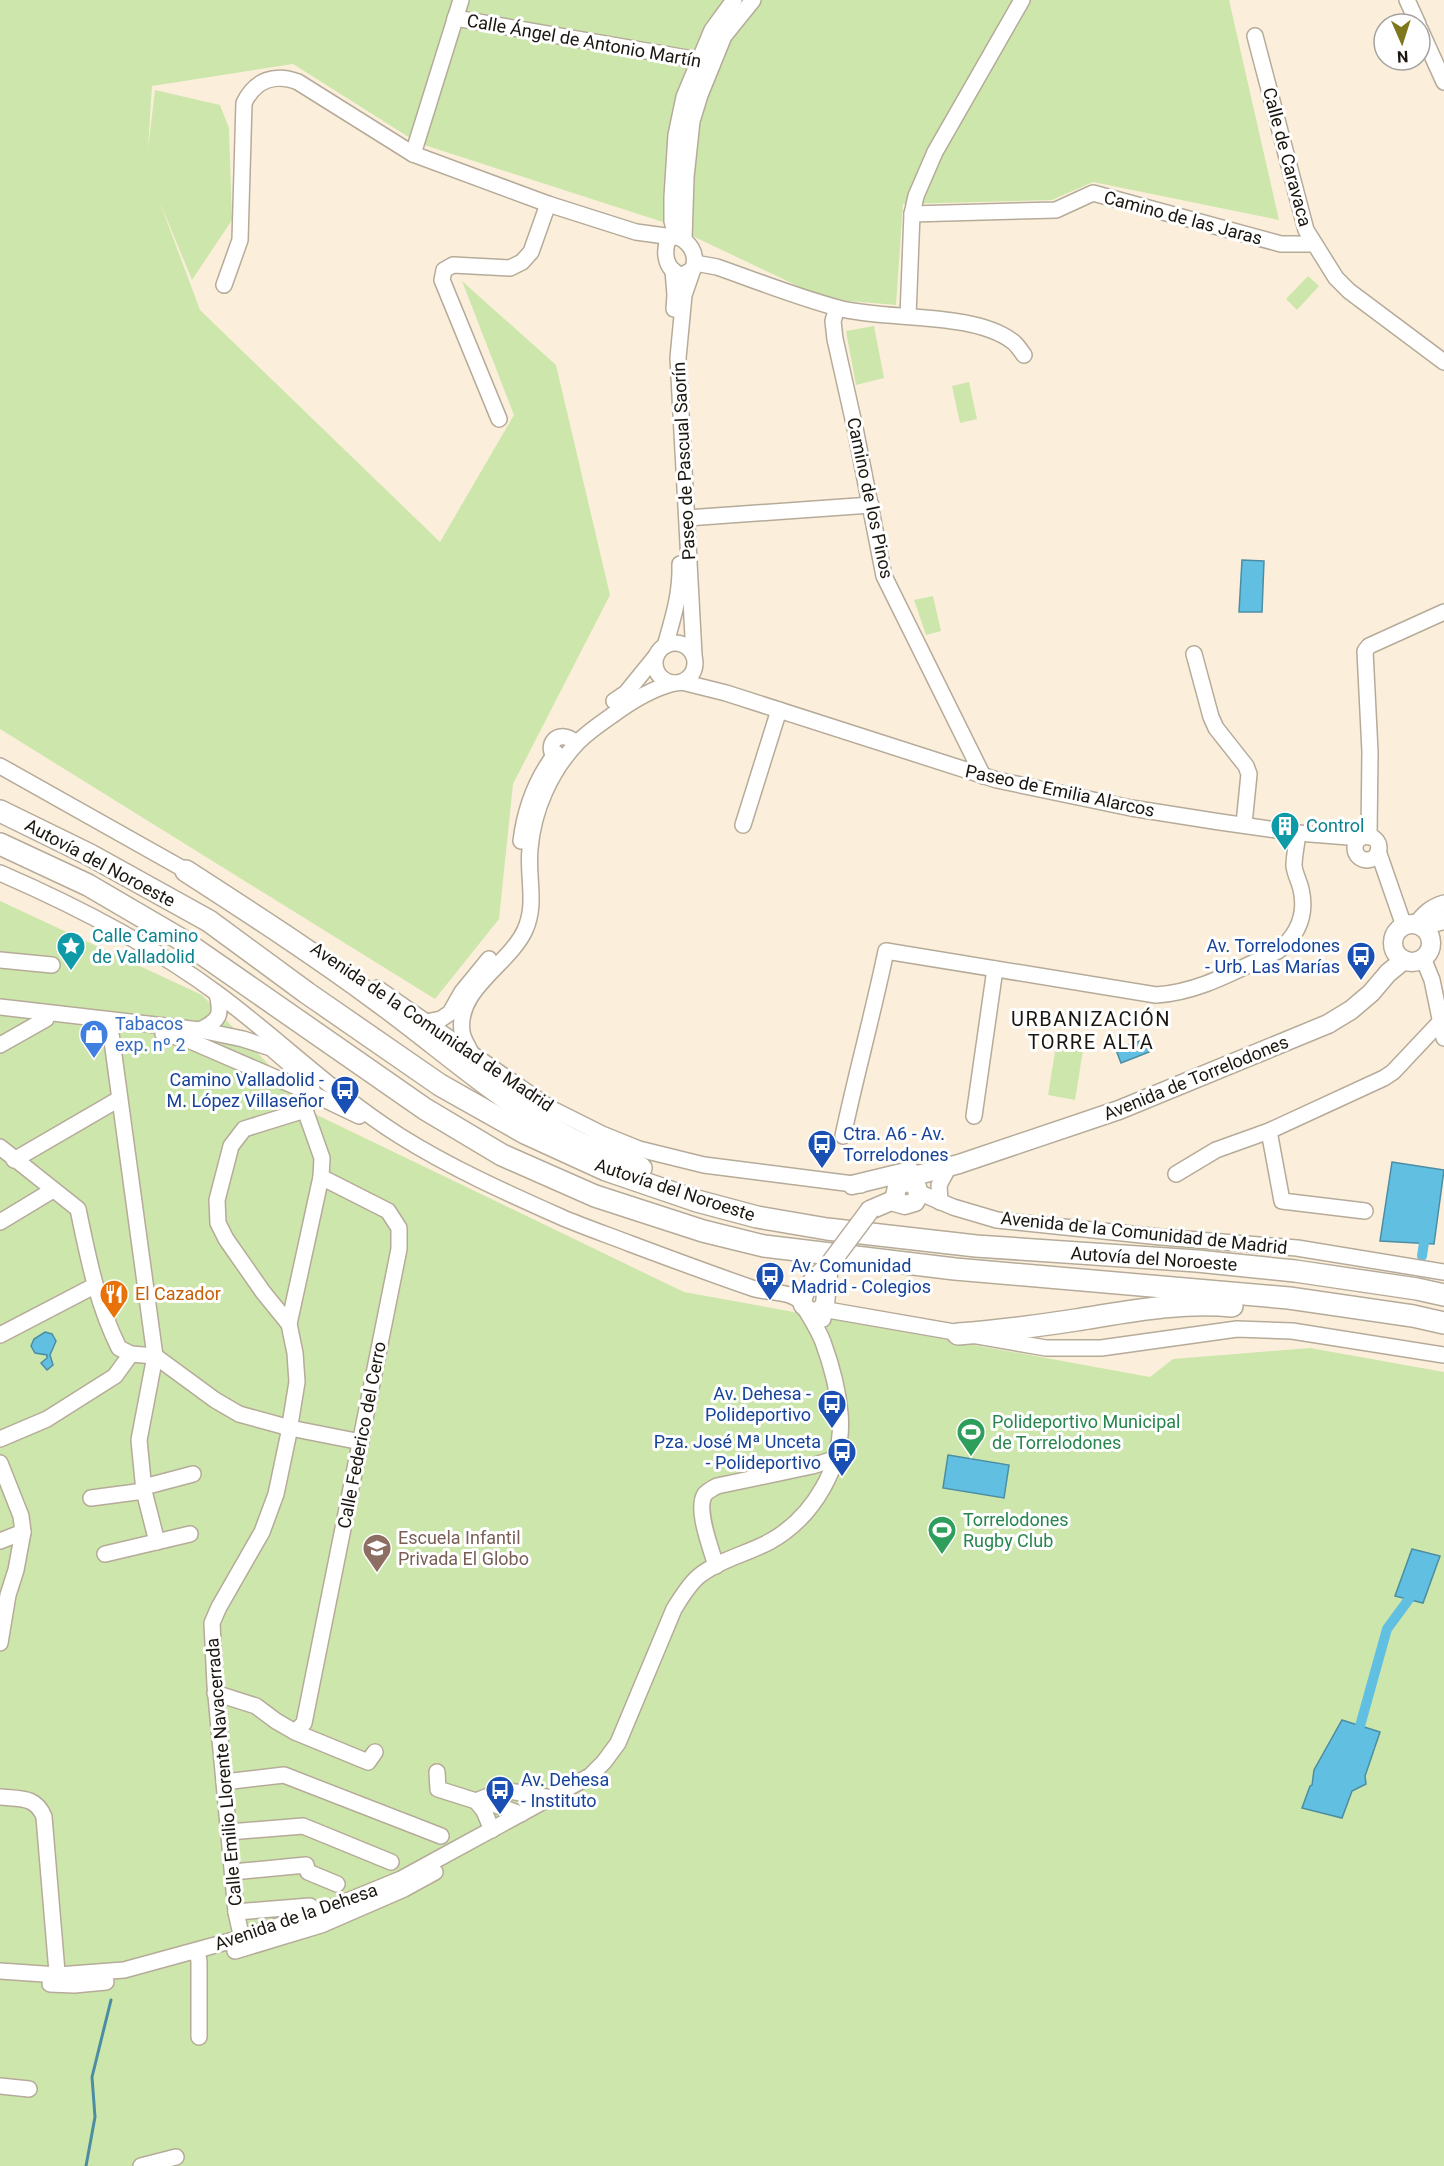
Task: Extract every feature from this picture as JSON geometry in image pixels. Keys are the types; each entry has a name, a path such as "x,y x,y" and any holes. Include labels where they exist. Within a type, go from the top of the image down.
{"highway":[{"name":"Autovía del Noroeste","path":"0,811 90,855 209,921 307,993 440,1085 525,1133 606,1170 757,1217 827,1229 976,1246 1197,1261 1295,1271 1444,1295"},
{"name":"Autovía del Noroeste","path":"0,844 88,885 182,940 425,1109 502,1155 594,1196 703,1231 764,1246 943,1268 1289,1298 1413,1316 1444,1323"},
{"path":"186,871 269,924 360,988 507,1100 549,1127 605,1154 650,1172 763,1206 827,1229"},
{"path":"958,1334 1008,1330 1164,1307 1204,1305 1444,1329"}],"main road":[{"path":"1418,928 1430,948 1424,958 1418,961 1400,955 1394,945 1396,934 1418,928 1443,914"},
{"name":"Avenida de Torrelodones","path":"810,1308 826,1302 824,1274 878,1197 899,1189 914,1176 953,1168 987,1154 1119,1110 1328,1024 1358,1005 1371,993 1400,955"},
{"name":"Avenida de Torrelodones","path":"852,1185 899,1174 970,1152 987,1154"},
{"name":"Avenida de Torrelodones","path":"918,1192 953,1168"},
{"path":"899,1189 913,1184 918,1192"}],"street":[{"path":"413,154 461,0"},
{"path":"678,238 692,121 712,30 734,0"},
{"path":"706,63 753,0"},
{"path":"908,316 912,214 916,196 935,152 1022,0"},
{"name":"Calle Ángel de Antonio Martín","path":"455,18 706,63"},
{"name":"Calle de Caravaca","path":"1255,36 1306,230 1314,244 1336,278 1349,291 1444,362"},
{"path":"1432,56 1444,82"},
{"path":"224,285 240,240 244,103 250,92 260,82 272,78 286,78 298,82 413,154 548,204 636,232 678,238 692,248 694,266"},
{"name":"Camino de las Jaras","path":"912,214 1056,210 1093,193 1281,244 1314,244"},
{"path":"499,419 442,280 444,270 453,264 510,268 522,262 531,252 548,204"},
{"path":"636,232 676,274 683,275 694,266 717,267 850,311 908,316 969,325 998,333 1014,342 1023,355"},
{"path":"670,266 666,247 668,240 678,238"},
{"name":"Paseo de Pascual Saorín","path":"456,1015 519,941 530,919 532,830 558,759 583,723 626,693 661,651 680,588 669,358 675,295 670,266"},
{"name":"Paseo de Pascual Saorín","path":"694,266 684,296 678,358 695,662"},
{"name":"Camino de los Pinos","path":"837,308 833,321 835,339 884,576 983,776"},
{"path":"687,518 871,505"},
{"path":"1418,928 1366,848 1370,752 1365,651 1369,646 1444,612"},
{"path":"672,643 685,645 695,662 693,674 678,682 668,682 658,674 655,662 661,651 672,643"},
{"path":"1194,654 1216,728 1246,766 1249,774 1244,824"},
{"name":"Paseo de Emilia Alarcos","path":"695,662 705,678 726,693"},
{"name":"Paseo de Pascual Saorín","path":"573,740 589,732 635,699 654,689 678,682"},
{"name":"Paseo de Emilia Alarcos","path":"678,682 726,693 983,776 1131,808 1325,835 1366,848"},
{"path":"743,825 779,710"},
{"path":"948,765 960,761 966,750 966,744"},
{"name":"Avenida de la Comunidad de Madrid","path":"0,766 233,895 426,1022 550,1108 602,1134 639,1149 704,1165 899,1189"},
{"path":"843,1136 886,951 1156,995 1178,994 1198,988 1278,951 1289,942 1302,918 1304,903 1294,865 1298,833"},
{"path":"0,873 82,912 154,952 217,994 350,1102 402,1137"},
{"path":"1424,958 1432,980 1444,1038"},
{"path":"0,960 52,965"},
{"path":"974,1116 995,969"},
{"path":"200,1030 212,1024 219,1017 217,994"},
{"path":"0,1006 200,1030 243,1039 271,1048 301,1074 310,1085 313,1094 305,1110 322,1158 321,1177 289,1324"},
{"path":"0,1014 110,1026 186,1039 313,1094 402,1137 490,1185 565,1219 756,1290 792,1296 810,1308 1046,1348 1101,1348 1237,1329 1292,1331 1444,1355"},
{"path":"426,1022 456,1015 471,1053"},
{"path":"0,1045 46,1019"},
{"path":"1176,1174 1216,1150 1269,1131 1384,1078 1393,1072 1441,1020"},
{"path":"110,1026 155,1356 139,1440 144,1489 157,1542"},
{"path":"14,1160 119,1099"},
{"path":"289,1324 262,1292 226,1239 219,1223 217,1200 231,1146 244,1129 305,1110"},
{"path":"1269,1131 1282,1201 1365,1211"},
{"path":"0,1148 78,1209 94,1286 108,1326 119,1348 131,1353 155,1356 215,1400 239,1414 290,1428 361,1442"},
{"path":"940,1202 939,1185 953,1168"},
{"name":"Calle Federico del Cerro","path":"295,1732 304,1723 399,1249 399,1228 388,1211 321,1177"},
{"path":"0,1222 53,1190"},
{"name":"Avenida de la Comunidad de Madrid","path":"918,1192 940,1202 997,1220 1297,1248 1444,1272"},
{"path":"0,1335 94,1286"},
{"name":"Avenida de la Dehesa","path":"243,1943 392,1883 552,1798 590,1776 604,1762 618,1743 674,1609 698,1576 769,1542 789,1529 806,1513 822,1491 839,1438 840,1414 837,1392 823,1340 810,1308"},
{"path":"823,1340 826,1327 833,1320 841,1316 857,1315"},
{"name":"Calle Emilio Llorente Navacerrada","path":"243,1943 236,1912 215,1693 212,1623 262,1532 276,1494 297,1382 295,1353 289,1324"},
{"path":"0,1439 47,1419 115,1376 131,1353"},
{"path":"716,1566 701,1512 706,1493 717,1486 812,1466 834,1459"},
{"path":"0,1463 21,1515 23,1532 16,1570 4,1595 0,1643"},
{"path":"91,1498 144,1489 193,1474"},
{"path":"0,1541 23,1532"},
{"path":"105,1554 190,1534"},
{"path":"215,1693 256,1706 295,1732 368,1762 375,1752"},
{"path":"437,1772 438,1789 521,1814"},
{"path":"224,1782 284,1775 441,1836"},
{"path":"479,1800 503,1790 552,1798"},
{"path":"0,1797 28,1799 40,1807 44,1817 58,1980"},
{"path":"479,1800 492,1830"},
{"name":"Avenida de la Dehesa","path":"0,1982 58,1980 124,1970 198,1956 321,1925 404,1889 488,1842 521,1814"},
{"path":"229,1832 303,1826 391,1862"},
{"path":"233,1872 306,1865 308,1872 337,1884"},
{"path":"236,1912 310,1906"},
{"name":"Avenida de la Dehesa","path":"198,1956 199,2037"},
{"name":"Avenida de la Dehesa","path":"0,1971 58,1980"},
{"path":"0,2085 29,2089"},
{"path":"141,2166 176,2157"}],"green space":[{"path":"0,0 1229,0 1279,220 1093,182 1052,200 903,204 896,305 825,299 663,222 418,143 293,64 152,86 148,149 155,90 220,105 229,128 232,220 192,280 159,200 200,310 440,542 514,415 462,281 556,365 610,595 513,784 499,919 435,999 0,729"},
{"path":"1308,276 1319,286 1297,310 1286,299"},
{"path":"874,326 884,378 856,385 846,331"},
{"path":"969,382 977,419 960,423 952,386"},
{"path":"933,596 941,631 926,635 914,600"},
{"path":"0,901 202,995 317,1115 684,1292 1150,1377 1173,1359 1310,1348 1444,1372 1444,2166 0,2166"},
{"path":"1057,1040 1084,1044 1075,1100 1048,1095"}],"water":[{"path":"1242,560 1264,561 1262,612 1239,612"},
{"path":"1145,1039 1149,1052 1121,1063 1116,1050"},
{"path":"1392,1162 1444,1170 1434,1244 1380,1241"},
{"path":"45,1332 52,1334 56,1341 50,1355 53,1365 47,1370 41,1363 47,1355 35,1353 31,1346 34,1339"},
{"path":"948,1455 1009,1465 1004,1498 943,1488"},
{"path":"1412,1549 1440,1556 1423,1603 1395,1596"},
{"path":"1342,1720 1380,1732 1365,1776 1366,1784 1352,1791 1342,1818 1302,1808 1312,1785 1314,1770"}],"waterway":[{"path":"1422,1256 1426,1229"},
{"path":"1360,1726 1387,1629 1409,1599 1414,1588"},
{"path":"86,2166 95,2117 92,2077 111,2000"}],"place":[{"name":"Control","path":"1285,852"},
{"name":"Calle Camino de Valladolid","path":"71,972"},
{"name":"Av. Torrelodones - Urb. Las Marías","path":"1361,982"},
{"name":"Tabacos exp. nº 2","path":"94,1060"},
{"name":"Camino Valladolid - M. López Villaseñor","path":"345,1116"},
{"name":"Ctra. A6 - Av. Torrelodones","path":"822,1170"},
{"name":"Av. Comunidad Madrid - Colegios","path":"770,1302"},
{"name":"El Cazador","path":"114,1320"},
{"name":"Av. Dehesa - Polideportivo","path":"832,1430"},
{"name":"Polideportivo Municipal de Torrelodones","path":"971,1458"},
{"name":"Pza. José Mª Unceta - Polideportivo","path":"842,1478"},
{"name":"Torrelodones Rugby Club","path":"942,1556"},
{"name":"Escuela Infantil Privada El Globo","path":"377,1574"},
{"name":"Av. Dehesa - Instituto","path":"500,1816"}],"district":[{"name":"URBANIZACIÓN TORRE ALTA","path":"1091,1030"}]}
